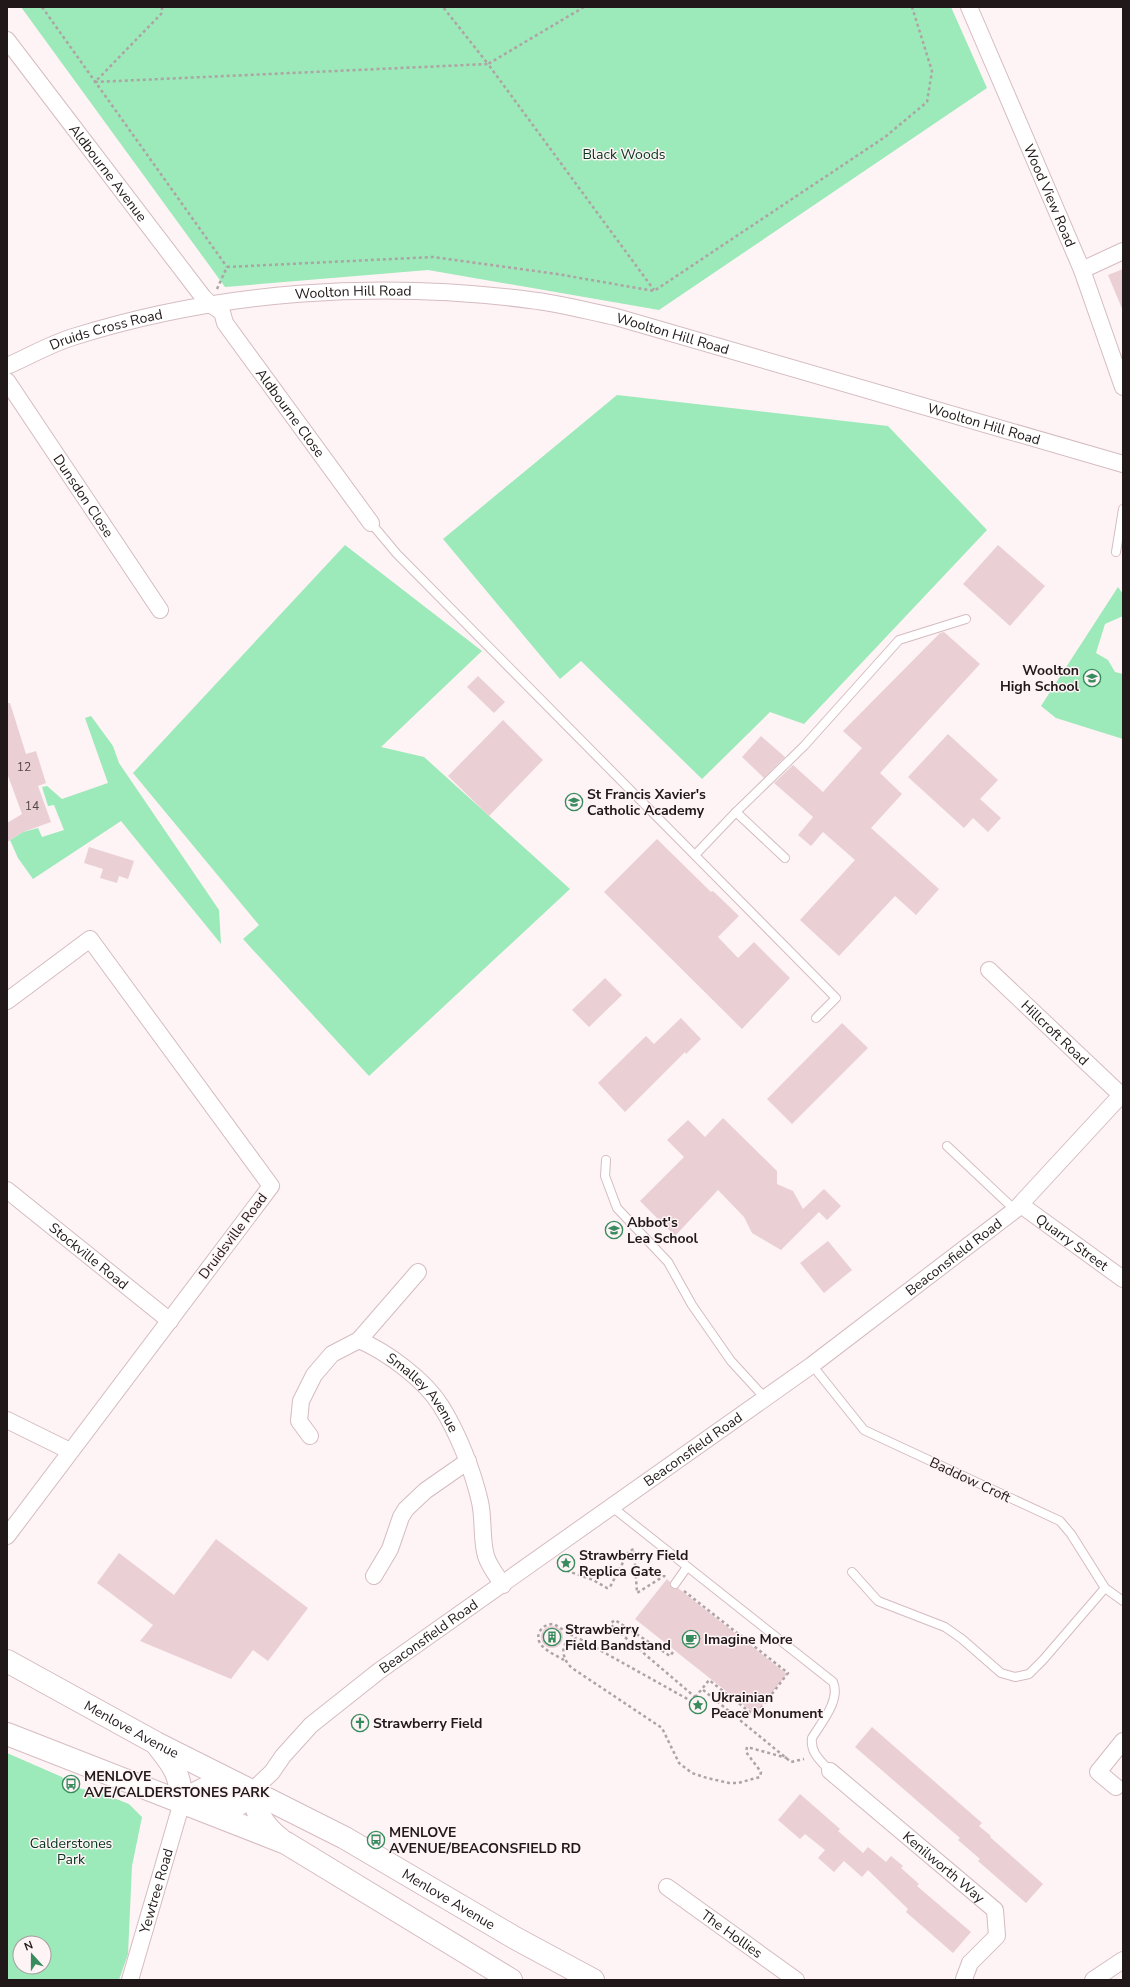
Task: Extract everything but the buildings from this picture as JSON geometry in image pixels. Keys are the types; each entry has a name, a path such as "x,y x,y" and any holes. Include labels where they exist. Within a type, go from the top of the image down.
{"highway":[{"name":"Menlove Avenue","path":"7,1661 156,1743 345,1838 515,1938 594,1980"},
{"path":"7,1734 286,1843"},
{"path":"156,1743 172,1763 180,1781 182,1802"},
{"path":"182,1802 202,1789 223,1785 252,1791 256,1811 271,1832 286,1843 509,1980"}],"street":[{"name":"Wood View Road","path":"969,7 1082,270 1123,387"},
{"name":"Aldbourne Avenue","path":"7,40 210,304"},
{"path":"1082,270 1123,251"},
{"name":"Woolton Hill Road","path":"210,304 316,292 425,291 530,300 616,317 1123,464"},
{"name":"Druids Cross Road","path":"7,366 71,337 149,316 210,304"},
{"name":"Aldbourne Close","path":"210,304 222,312 225,323 371,523"},
{"name":"Dunsdon Close","path":"7,381 160,610"},
{"name":"Druidsville Road","path":"7,1001 90,939 271,1186 7,1536"},
{"name":"Hillcroft Road","path":"988,970 1122,1094"},
{"name":"Beaconsfield Road","path":"252,1791 272,1772 283,1756 311,1725 379,1671 503,1585 812,1365 1018,1208 1122,1094"},
{"name":"Stockville Road","path":"7,1190 170,1321"},
{"name":"Quarry Street","path":"1018,1208 1123,1279"},
{"path":"310,1436 299,1421 301,1401 314,1376 332,1354 359,1340 418,1272"},
{"name":"Smalley Avenue","path":"359,1340 370,1345 388,1357 420,1381 441,1406 468,1461 475,1480 481,1508 486,1557 503,1585"},
{"path":"7,1420 70,1451"},
{"path":"374,1576 390,1549 401,1517 406,1509 425,1491 468,1461"},
{"path":"1116,1787 1098,1772 1123,1740"},
{"name":"Kenilworth Way","path":"830,1771 995,1910 997,1936 970,1964 963,1980"},
{"name":"Yewtree Road","path":"130,1980 182,1802"},
{"name":"The Hollies","path":"667,1887 796,1980"},
{"path":"1093,1980 1123,1960"}],"lane":[{"path":"1116,552 1123,509"},
{"path":"371,523 397,554 836,998 816,1018"},
{"path":"695,855 736,812 804,746 900,640 966,619"},
{"path":"736,812 785,858"},
{"path":"947,1146 1018,1208"},
{"path":"606,1160 605,1176 617,1208 668,1262 692,1305 727,1355 765,1398"},
{"name":"Baddow Croft","path":"812,1365 864,1430 1060,1521 1071,1534 1105,1588 1123,1601"},
{"path":"612,1507 833,1682 835,1694 812,1738 814,1752 830,1771"},
{"path":"675,1584 687,1567"},
{"path":"852,1572 878,1601 945,1627 962,1639 1001,1673 1015,1677 1029,1674 1043,1660 1105,1588"}],"path":[{"path":"42,7 227,268 433,257 557,274 654,291 885,137 927,102 932,71 912,7"},
{"path":"95,82 162,13 162,7"},
{"path":"443,7 488,64 654,291"},
{"path":"95,82 488,64 584,7"},
{"path":"550,1551 562,1569 593,1580 607,1588 610,1587 629,1552 634,1550 637,1593 664,1576 788,1673 755,1716 709,1680 692,1701 577,1639 554,1624 546,1626 541,1630 539,1638 541,1645 564,1660 572,1668 662,1728 679,1763 692,1773 729,1783 744,1782 760,1777 761,1772 759,1768 745,1751 747,1747 787,1758"},
{"path":"673,1652 670,1656 615,1620 611,1623 613,1627 695,1697"},
{"path":"564,1660 563,1655 565,1646 572,1640 577,1639"},
{"path":"702,1689 791,1762 800,1761 814,1752"}],"green space":[{"name":"Black Woods","path":"21,7 951,7 987,88 659,310 428,270 225,287"},
{"path":"617,395 888,426 987,530 804,724 770,712 702,779 581,661 560,679 443,539"},
{"path":"345,545 482,651 381,747 424,757 570,889 369,1076 243,939 259,925 133,773"},
{"name":"Woolton High School","path":"1118,587 1123,594 1123,616 1105,624 1096,653 1108,660 1115,672 1123,674 1123,739 1056,718 1041,706"},
{"path":"91,716 113,746 119,763 219,910 221,944 121,821 33,879 18,858 10,840 23,832 38,828 42,837 64,830 54,805 48,806 42,787 47,786 62,799 108,783 85,718"},
{"name":"Calderstones Park","path":"7,1753 62,1777 70,1786 104,1794 129,1804 142,1817 132,1866 128,1954 119,1980 7,1980"}],"place":[{"name":"Woolton High School","path":"1092,678"},
{"name":"St Francis Xavier's Catholic Academy","path":"574,802"},
{"name":"Abbot's Lea School","path":"614,1230"},
{"name":"Strawberry Field Replica Gate","path":"566,1563"},
{"name":"Strawberry Field Bandstand","path":"552,1637"},
{"name":"Imagine More","path":"691,1639"},
{"name":"Ukrainian Peace Monument","path":"698,1705"},
{"name":"Strawberry Field","path":"360,1723"},
{"name":"MENLOVE AVE/CALDERSTONES PARK","path":"71,1784"},
{"name":"MENLOVE AVENUE/BEACONSFIELD RD","path":"376,1840"}]}
